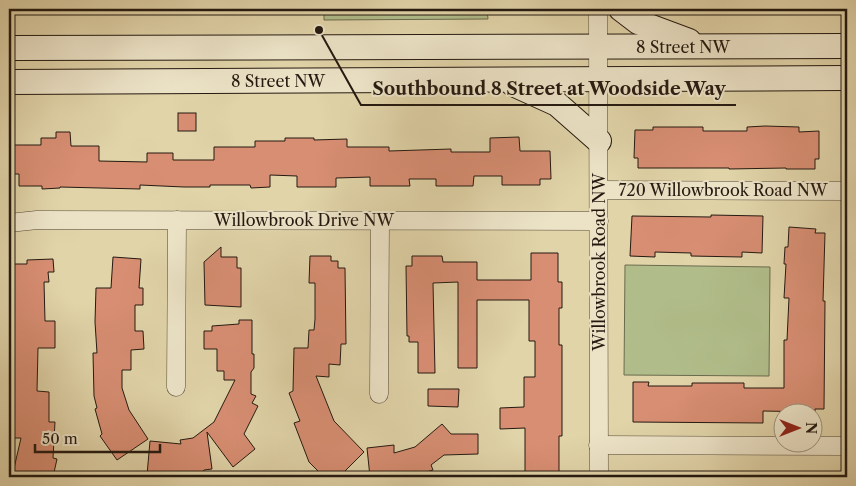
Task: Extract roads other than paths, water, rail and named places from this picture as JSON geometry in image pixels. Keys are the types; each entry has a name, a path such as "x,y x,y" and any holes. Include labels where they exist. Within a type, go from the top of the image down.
{"main road":[{"path":"621,9 638,22 707,47"},
{"name":"8 Street NW","path":"9,48 847,46"},
{"name":"8 Street NW","path":"9,82 845,79"},
{"path":"502,80 557,104 599,141"}],"street":[{"name":"Willowbrook Road NW","path":"598,9 599,477"},
{"name":"720 Willowbrook Road NW","path":"599,190 847,191"},
{"name":"Willowbrook Drive NW","path":"9,223 38,220 599,221"},
{"path":"176,387 177,220"},
{"path":"379,394 380,221"},
{"path":"598,445 847,446"}],"place":[{"name":"Southbound 8 Street at Woodside Way","path":"319,30"}]}
